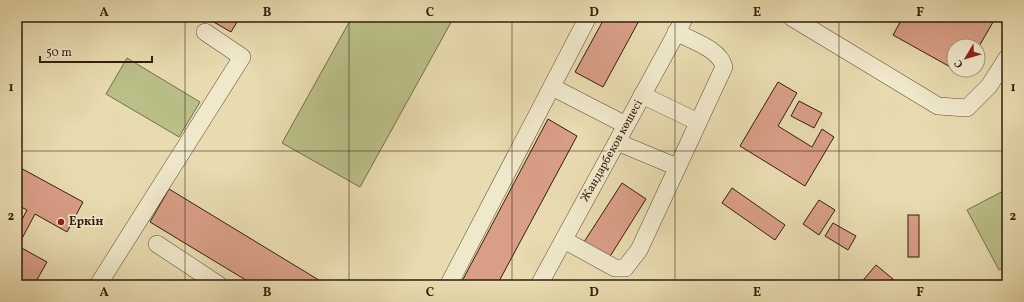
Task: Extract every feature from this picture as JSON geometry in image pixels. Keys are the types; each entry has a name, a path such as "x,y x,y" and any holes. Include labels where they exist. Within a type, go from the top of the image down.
{"street":[{"path":"449,284 588,17"},
{"name":"Жандарбеков көшесі","path":"539,285 685,17"},
{"path":"791,17 938,106 967,108 989,86 1007,58"},
{"path":"98,285 242,57 206,32"},
{"path":"564,240 615,268 625,268 639,250 724,67 722,60 716,54 676,32"},
{"path":"552,87 626,125"},
{"path":"642,95 698,122"},
{"path":"617,142 677,167"},
{"path":"157,244 212,283"}],"green space":[{"path":"352,17 454,17 360,187 282,143"},
{"path":"127,58 200,102 179,137 106,94"},
{"path":"1007,189 1007,266 999,270 967,210"}],"building":[{"path":"205,17 240,17 231,32"},
{"path":"605,17 641,17 603,87 575,72"},
{"path":"903,17 996,17 984,38 946,38 946,65 893,35"},
{"path":"778,82 797,93 778,126 812,147 822,129 834,137 805,186 740,146"},
{"path":"799,101 822,113 814,128 791,116"},
{"path":"548,119 577,136 497,285 460,285"},
{"name":"Еркін","path":"17,166 83,202 67,232 35,214 18,246 47,262 34,285 17,284 17,229 27,210 17,205"},
{"path":"622,183 646,199 609,258 584,242"},
{"path":"732,188 785,225 775,240 722,203"},
{"path":"169,189 327,285 254,285 150,222"},
{"path":"819,200 835,210 819,235 803,224"},
{"path":"908,215 919,215 919,257 908,257"},
{"path":"833,223 856,236 848,250 825,236"},
{"path":"876,265 893,279 888,285 859,285"}],"place":[{"name":"Еркін","path":"61,222"}]}
